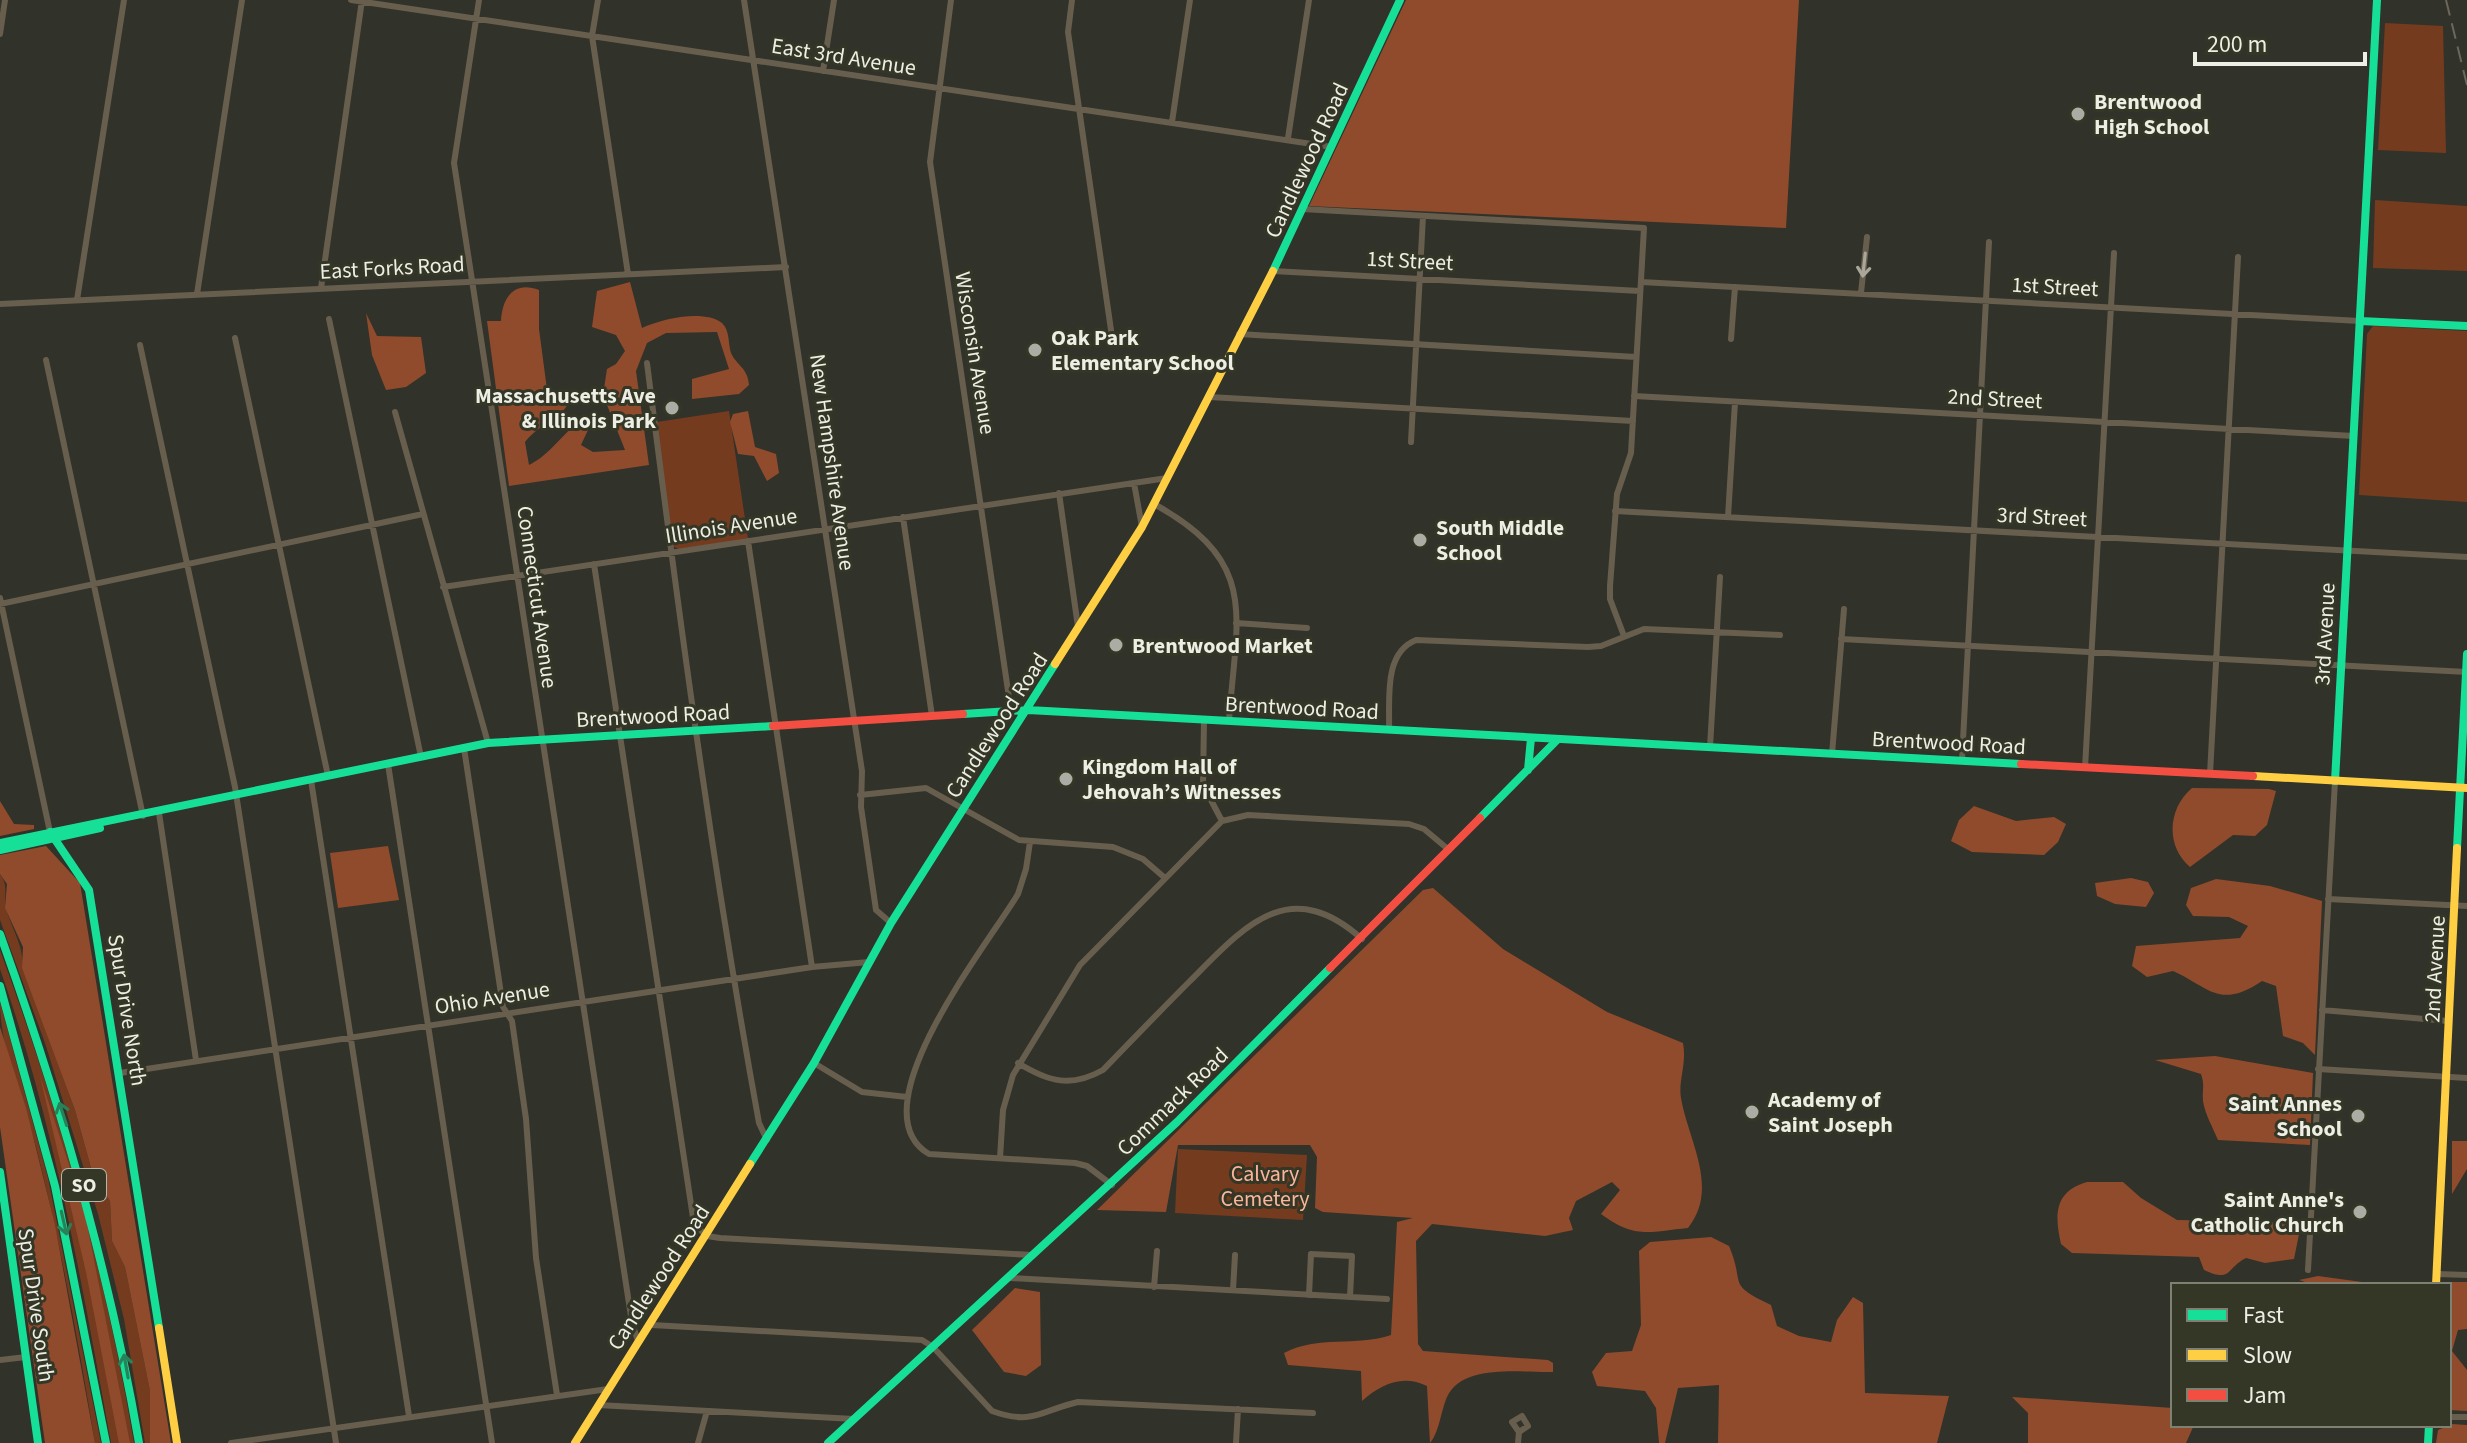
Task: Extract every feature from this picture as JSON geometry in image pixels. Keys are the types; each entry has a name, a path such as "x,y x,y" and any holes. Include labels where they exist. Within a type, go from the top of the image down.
{"main road":[{"name":"Candlewood Road","path":"575,1443 814,1063 891,923 1142,527 1273,271 1400,0"},
{"name":"3rd Avenue","path":"2335,781 2377,0"},
{"name":"1st Street","path":"2360,321 2467,326"},
{"name":"2nd Avenue","path":"2436,1283 2463,788 2467,654"},
{"name":"Brentwood Road","path":"0,850 143,816 488,743 1028,710 2463,788"},
{"path":"1528,770 1531,738"},
{"name":"Commack Road","path":"828,1443 1112,1185 1362,939 1557,740"},
{"name":"Brentwood Road","path":"0,843 52,836"},
{"name":"Spur Drive North","path":"52,836 89,890 177,1443"},
{"name":"SO","path":"0,934 64,1117 91,1212 121,1336 139,1443"},
{"name":"SO","path":"0,986 55,1186 106,1443"},
{"name":"Spur Drive South","path":"0,1172 38,1443"}],"street":[{"path":"0,34 5,0"},
{"path":"77,300 124,0"},
{"path":"197,294 242,0"},
{"name":"East 3rd Avenue","path":"351,0 1332,147"},
{"name":"Connecticut Avenue","path":"479,0 454,163 632,1323 638,1341"},
{"path":"598,0 592,36 628,274"},
{"name":"New Hampshire Avenue","path":"744,0 862,771 860,795 876,910 891,923"},
{"path":"823,71 834,0"},
{"name":"Wisconsin Avenue","path":"951,0 937,89 930,162 1011,711"},
{"path":"1072,0 1068,32 1112,337"},
{"path":"1172,122 1190,0"},
{"path":"1288,138 1309,0"},
{"path":"321,288 362,1"},
{"path":"1302,209 1644,228 1631,453 1615,511 1610,599 1624,636"},
{"path":"1411,442 1423,216"},
{"path":"1861,293 1867,237"},
{"path":"1962,760 1989,242"},
{"path":"2085,768 2114,253"},
{"path":"2210,774 2238,257"},
{"name":"East Forks Road","path":"0,304 786,267"},
{"name":"1st Street","path":"1273,271 1640,291"},
{"name":"1st Street","path":"1641,282 2360,321"},
{"path":"1731,339 1735,287"},
{"path":"329,319 421,757"},
{"path":"1239,334 1636,357"},
{"path":"235,338 328,776"},
{"path":"140,345 235,797 336,1443"},
{"path":"46,360 143,816"},
{"path":"647,363 671,553 734,979 759,1123 767,1140"},
{"name":"2nd Street","path":"1634,396 2354,436"},
{"path":"1209,397 1633,421"},
{"path":"1728,517 1735,402"},
{"path":"395,412 488,743"},
{"name":"Illinois Avenue","path":"443,587 1167,478"},
{"path":"1134,483 1142,527"},
{"path":"1059,493 1078,627"},
{"path":"1154,504 1191,525 1213,546 1232,583 1236,623 1229,721"},
{"name":"3rd Street","path":"1615,511 2467,557"},
{"path":"0,602 423,514"},
{"path":"903,517 932,716"},
{"path":"748,541 812,967"},
{"path":"594,564 694,1224 707,1236 1036,1255"},
{"path":"1710,747 1720,577"},
{"name":"Spur Drive North","path":"0,602 52,836"},
{"path":"1832,754 1844,609"},
{"path":"1236,623 1307,628"},
{"path":"1389,730 1394,660 1407,644 1427,639 1588,647 1644,629 1780,635"},
{"path":"1841,639 2466,672"},
{"path":"1204,720 1203,785 1208,801 1222,821"},
{"path":"464,748 507,1013 512,1021 526,1119 536,1258 557,1395"},
{"path":"388,764 492,1443"},
{"path":"311,780 409,1416"},
{"name":"3rd Avenue","path":"2308,1270 2335,781"},
{"path":"860,795 926,788 1007,835 1030,842 1113,847 1143,859 1165,878"},
{"path":"159,813 196,1060"},
{"path":"1000,1158 1003,1110 1018,1063 1080,965 1222,821 1248,815 1409,824 1424,829 1449,850"},
{"path":"1030,842 1018,894 926,1040 907,1097 908,1134 915,1146 940,1155 1087,1166 1112,1185"},
{"path":"2328,899 2467,906"},
{"path":"1018,1063 1050,1080 1063,1082 1076,1082 1103,1070 1238,933 1267,914 1290,909 1315,911 1346,925 1362,939"},
{"name":"Ohio Avenue","path":"120,1073 812,967 869,962"},
{"path":"2322,1010 2448,1021"},
{"path":"814,1063 862,1092 907,1097"},
{"path":"2318,1069 2467,1078"},
{"path":"1154,1287 1157,1251"},
{"path":"1309,1295 1311,1254 1352,1256 1350,1297"},
{"path":"1233,1290 1235,1255"},
{"path":"2437,1274 2467,1275"},
{"path":"1010,1278 1387,1299"},
{"path":"652,1325 922,1340 933,1347 981,1400 1004,1415 1046,1416 1078,1402 1313,1413"},
{"path":"0,1360 26,1357"},
{"path":"231,1443 608,1389"},
{"path":"597,1405 854,1419"},
{"path":"1236,1443 1238,1409"},
{"path":"698,1443 707,1411"},
{"path":"1518,1443 1519,1432"}],"green space":[{"path":"2385,23 2443,26 2446,153 2378,150"},
{"path":"2375,200 2467,206 2467,271 2373,268"},
{"path":"2373,326 2467,331 2467,502 2359,495 2367,334"},
{"path":"729,411 748,539 679,549 672,546 657,422"},
{"path":"0,874 5,883 7,912 18,939 23,969 75,1110 93,1175 110,1201 112,1241 125,1267 150,1391 150,1443 145,1443 124,1319 98,1214 45,1043 0,920"},
{"path":"0,950 42,1071 79,1194 110,1317 134,1443 111,1443 65,1204 36,1085 0,969"},
{"path":"0,1002 48,1178 101,1443 95,1443 55,1226 33,1136 4,1041"},
{"name":"Calvary Cemetery","path":"1178,1149 1307,1155 1303,1220 1175,1213"}],"shaded area":[{"path":"1406,0 1799,0 1786,228 1309,206"},
{"path":"630,282 642,328 660,321 694,316 722,323 728,333 731,353 747,375 749,385 739,394 692,399 692,379 729,369 717,332 666,333 647,343 636,371 649,465 509,486 487,321 501,321 507,298 516,289 539,290 539,329 548,397 570,401 559,415 525,442 529,465 585,418 588,430 581,445 593,452 625,450 603,395 607,369 616,364 625,351 616,335 592,327 597,291"},
{"path":"366,313 377,336 421,337 426,373 406,387 386,390 372,355"},
{"path":"748,411 755,447 776,454 779,473 767,481 754,456 738,454 730,422 733,414"},
{"path":"2192,788 2276,791 2267,825 2255,836 2233,835 2190,867 2176,849 2173,827 2178,806"},
{"path":"0,801 14,824 34,825 34,829 0,836"},
{"path":"1974,806 2016,821 2054,817 2066,824 2058,842 2044,855 1972,852 1951,841 1959,820"},
{"path":"46,846 80,883 171,1443 150,1443 150,1391 125,1267 112,1241 110,1201 93,1175 75,1110 22,968 23,947 5,908 7,884 0,874 0,855"},
{"path":"388,846 399,900 338,908 330,853"},
{"path":"2131,878 2148,882 2154,893 2146,907 2115,904 2097,896 2095,883"},
{"path":"2216,879 2270,886 2322,901 2315,1055 2303,1043 2283,1036 2276,986 2262,981 2247,990 2224,995 2173,971 2147,977 2132,966 2136,946 2240,938 2248,926 2229,917 2193,916 2186,905 2191,888"},
{"path":"1433,888 1503,949 1607,1012 1683,1043 1681,1098 1702,1180 1697,1213 1688,1228 1642,1232 1613,1222 1601,1214 1620,1190 1612,1182 1576,1201 1569,1218 1573,1230 1545,1236 1432,1224 1416,1241 1418,1344 1423,1351 1548,1360 1553,1363 1553,1372 1494,1372 1466,1379 1455,1386 1447,1397 1436,1434 1430,1443 1427,1386 1401,1381 1377,1390 1362,1401 1361,1371 1288,1365 1284,1353 1310,1344 1391,1335 1397,1222 1413,1218 1323,1212 1315,1208 1317,1157 1310,1145 1178,1145 1166,1212 1097,1210 1423,890"},
{"path":"0,1027 26,1108 55,1225 95,1443 45,1443 0,1127"},
{"path":"2215,1056 2313,1073 2310,1145 2218,1140 2204,1106 2201,1074 2155,1060"},
{"path":"40,1076 85,1214 130,1443 119,1443 86,1272"},
{"path":"2452,1141 2467,1141 2467,1169 2452,1194"},
{"path":"2087,1182 2123,1182 2141,1198 2177,1220 2285,1222 2299,1234 2294,1259 2265,1263 2246,1258 2228,1273 2220,1275 2204,1270 2199,1257 2072,1253 2061,1244 2059,1205 2068,1191"},
{"path":"1711,1237 1729,1246 1742,1287 1771,1305 1777,1326 1799,1336 1831,1342 1837,1320 1853,1297 1863,1303 1865,1393 1949,1396 1937,1443 1718,1443 1719,1385 1678,1388 1665,1443 1659,1443 1656,1408 1645,1391 1597,1386 1592,1372 1606,1353 1632,1351 1641,1325 1639,1251 1650,1242"},
{"path":"2318,1276 2362,1283 2308,1283 2299,1280"},
{"path":"2467,1282 2467,1329 2458,1330 2452,1351 2467,1370 2467,1411 2451,1410 2451,1283 2446,1283"},
{"path":"1015,1288 1040,1292 1041,1365 1026,1376 1004,1372 972,1330"},
{"path":"2012,1397 2171,1408 2171,1427 2193,1427 2186,1443 2028,1443 2028,1413"},
{"path":"2451,1424 2467,1425 2467,1443 2436,1443 2438,1430"}],"railway":[{"path":"2446,0 2467,85"}],"traffic: fast":[{"path":"1273,271 1400,0"},
{"path":"2335,781 2377,0"},
{"path":"2360,321 2467,326"},
{"path":"2457,848 2467,654"},
{"path":"750,1164 814,1063 891,923 1055,664"},
{"path":"963,714 1028,710 2021,764"},
{"path":"0,843 488,743 773,726"},
{"path":"1528,770 1531,738"},
{"path":"1480,818 1557,740"},
{"path":"0,850 100,828"},
{"path":"50,832 89,890 159,1328"},
{"path":"0,934 43,1059 81,1186 113,1313 139,1443"},
{"path":"828,1443 1177,1122 1330,968"},
{"path":"0,986 55,1186 106,1443"},
{"path":"0,1172 38,1443"},
{"path":"2428,1443 2429,1427"}],"traffic: slow":[{"path":"1055,664 1142,527 1273,271"},
{"path":"2253,776 2467,788"},
{"path":"2436,1283 2457,848"},
{"path":"575,1443 750,1164"},
{"path":"159,1328 177,1443"}],"traffic: jam":[{"path":"773,726 963,714"},
{"path":"2021,764 2253,776"},
{"path":"1330,968 1480,818"}],"place":[{"name":"Brentwood High School","path":"2078,114"},
{"name":"Oak Park Elementary School","path":"1035,350"},
{"name":"Massachusetts Ave & Illinois Park","path":"672,408"},
{"name":"South Middle School","path":"1420,540"},
{"name":"Brentwood Market","path":"1116,645"},
{"name":"Kingdom Hall of Jehovah’s Witnesses","path":"1066,779"},
{"name":"Academy of Saint Joseph","path":"1752,1112"},
{"name":"Saint Annes School","path":"2358,1116"},
{"name":"Saint Anne's Catholic Church","path":"2360,1212"}]}
